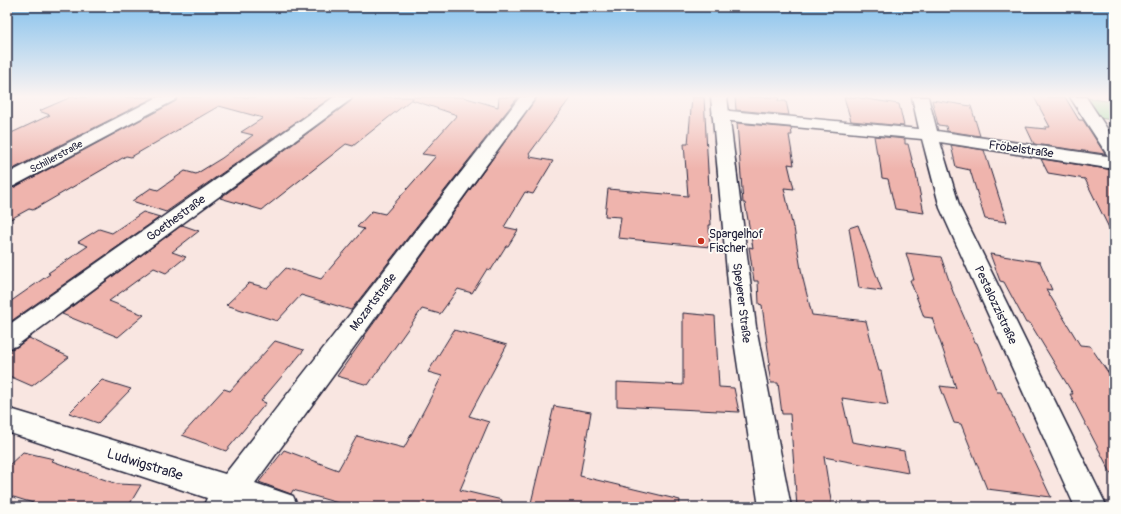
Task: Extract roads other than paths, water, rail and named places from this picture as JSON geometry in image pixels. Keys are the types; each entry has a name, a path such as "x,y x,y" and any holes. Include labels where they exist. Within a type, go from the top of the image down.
{"street":[{"name":"Schillerstraße","path":"7,182 123,121"},
{"name":"Goethestraße","path":"7,339 311,121"},
{"name":"Mozartstraße","path":"225,499 510,121"},
{"name":"Speyerer Straße","path":"721,121 744,328 776,507"},
{"name":"Fröbelstraße","path":"828,121 1114,163"},
{"name":"Pestalozzistraße","path":"926,121 950,208 1091,507"},
{"path":"1094,121 1114,152"},
{"name":"Ludwigstraße","path":"7,420 225,499 282,507"}],"place":[{"name":"Spargelhof Fischer","path":"701,241"}]}
